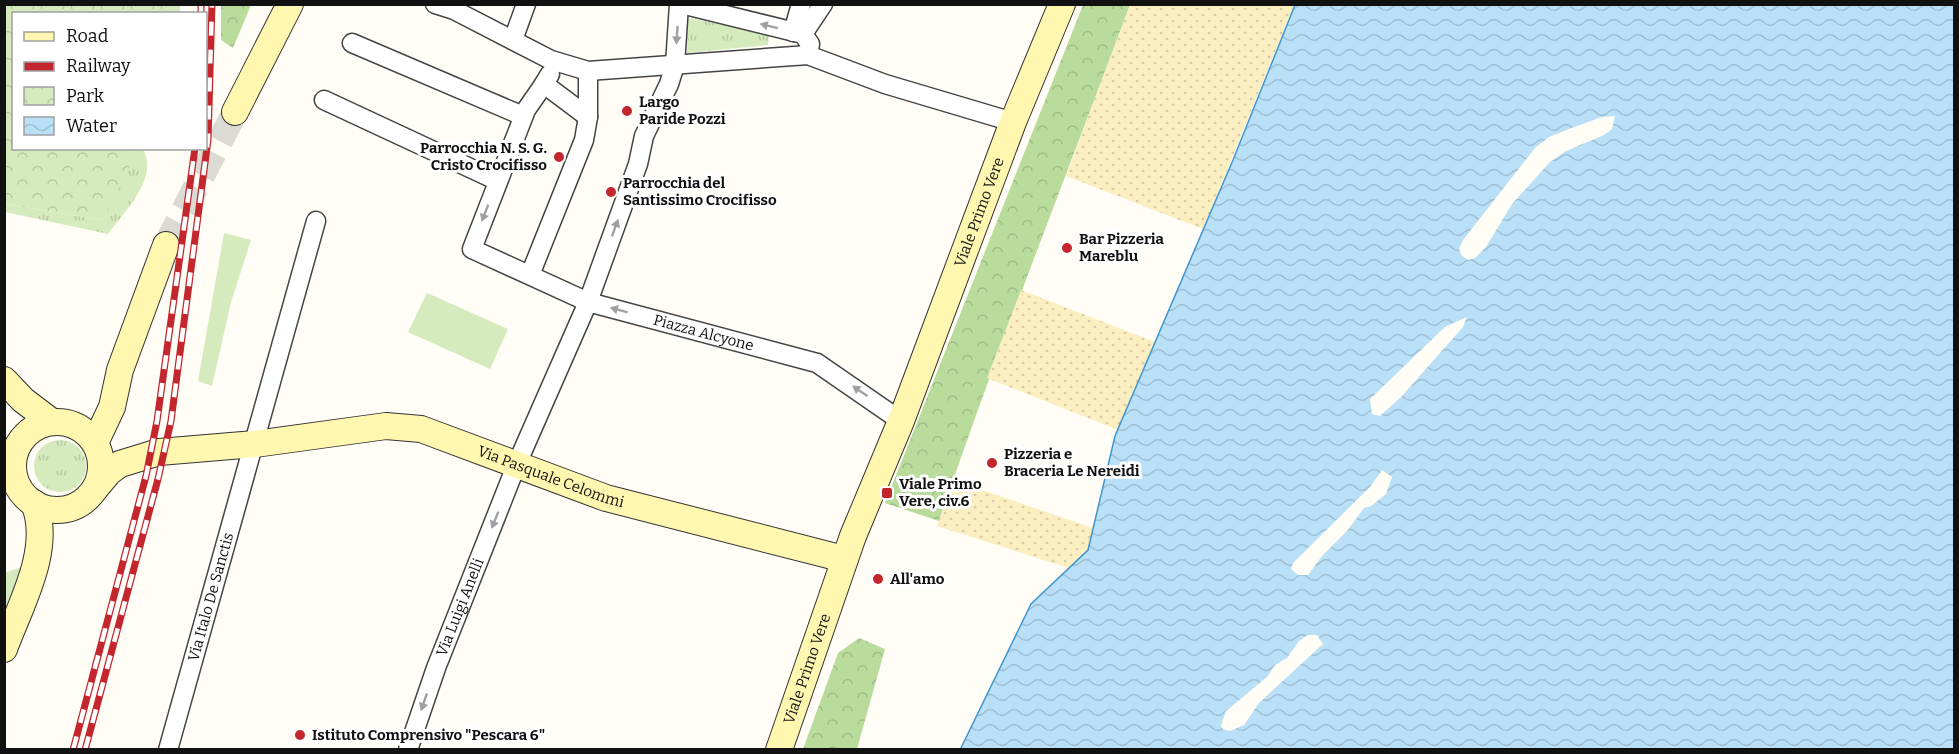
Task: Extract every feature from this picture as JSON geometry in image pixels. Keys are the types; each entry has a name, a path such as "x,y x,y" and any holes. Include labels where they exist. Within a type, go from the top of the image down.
{"street":[{"path":"235,112 290,4"},
{"path":"435,4 455,8 551,60 588,71 808,55 885,84 1013,122"},
{"path":"513,40 525,4"},
{"path":"516,466 588,302 638,164 644,136 660,107 675,65 680,4 720,9 798,33 810,44 808,55"},
{"path":"798,33 801,4"},
{"path":"798,33 823,4"},
{"name":"Viale Primo Vere","path":"778,750 844,559 901,421 1013,122 1062,4"},
{"path":"352,43 523,116"},
{"path":"551,60 550,76 523,116 472,249 588,302"},
{"path":"530,275 584,140 588,117 588,71"},
{"path":"544,84 588,117"},
{"path":"324,100 498,181"},
{"path":"255,444 316,221"},
{"path":"96,445 112,407 118,379 166,245"},
{"name":"Piazza Alcyone","path":"588,302 817,363 901,421"},
{"path":"4,380 23,400 59,422 86,432 96,445 101,473 88,496 58,510 34,502 18,485 14,474 14,462 21,441 35,428 59,422 80,420 93,410 118,379"},
{"path":"118,379 117,435 127,447"},
{"path":"4,391 16,419 21,441"},
{"name":"Via Pasquale Celommi","path":"33,569 57,531 109,471 120,464 159,452 255,444 386,426 421,429 606,498 844,559"},
{"name":"Via Italo De Sanctis","path":"168,750 255,444"},
{"name":"Via Pasquale Celommi","path":"96,445 159,452"},
{"name":"Via Luigi Anelli","path":"408,750 436,668 516,466"},
{"path":"5,647 33,569 41,529 34,502"}],"green space":[{"path":"4,5 180,5 180,12 12,12 12,150 132,150 137,153 103,220 5,204"},
{"path":"221,5 251,5 233,48 221,40"},
{"path":"1083,5 1130,5 1008,327 939,521 885,503"},
{"path":"688,18 769,34 768,45 687,53"},
{"path":"131,150 143,150 147,160 147,172 138,194 108,234 5,212 4,204 103,220 136,152"},
{"path":"224,233 251,240 231,302 212,386 198,381"},
{"path":"427,293 508,329 490,369 408,332"},
{"path":"60,440 70,442 78,448 84,456 86,466 84,476 78,484 70,490 60,492 50,490 42,484 36,476 34,466 36,456 42,448 50,442"},
{"path":"24,566 5,620 5,573"},
{"path":"859,638 885,649 857,749 803,749 838,653"}],"sand":[{"path":"1130,5 1294,5 1203,229 1066,176"},
{"path":"1021,290 1155,342 1118,430 987,378"},
{"path":"953,480 1093,528 1088,550 1069,568 937,526"}],"water":[{"path":"1295,5 1954,5 1954,749 960,750 1031,604 1088,550 1115,436 1233,160"}],"pier":[{"path":"1615,116 1612,129 1604,135 1566,151 1550,162 1512,204 1486,247 1475,258 1468,260 1462,256 1459,249 1463,240 1535,148 1549,137 1569,129 1602,117"},
{"path":"1467,317 1463,327 1401,397 1380,416 1372,414 1370,399 1445,327"},
{"path":"1382,470 1392,477 1386,494 1371,506 1364,508 1308,575 1298,575 1291,569 1293,563 1370,487"},
{"path":"1308,635 1317,635 1323,644 1259,703 1244,725 1230,731 1223,729 1221,726 1226,711 1267,677 1275,665 1287,658 1299,641"}],"tunnel":[{"path":"166,245 235,112"}],"railway":[{"path":"201,4 201,12"},
{"path":"207,148 212,4"},
{"path":"73,750 146,476 157,421 195,150"},
{"path":"85,750 158,479 171,421 207,150"}],"place":[{"name":"Largo Paride Pozzi","path":"627,111"},
{"name":"Parrocchia N. S. G. Cristo Crocifisso","path":"559,157"},
{"name":"Parrocchia del Santissimo Crocifisso","path":"611,192"},
{"name":"Bar Pizzeria Mareblu","path":"1067,248"},
{"name":"Pizzeria e Braceria Le Nereidi","path":"992,463"},
{"name":"Viale Primo Vere, civ.6","path":"887,493"},
{"name":"All'amo","path":"878,579"},
{"name":"Istituto Comprensivo \"Pescara 6\"","path":"300,735"}]}
